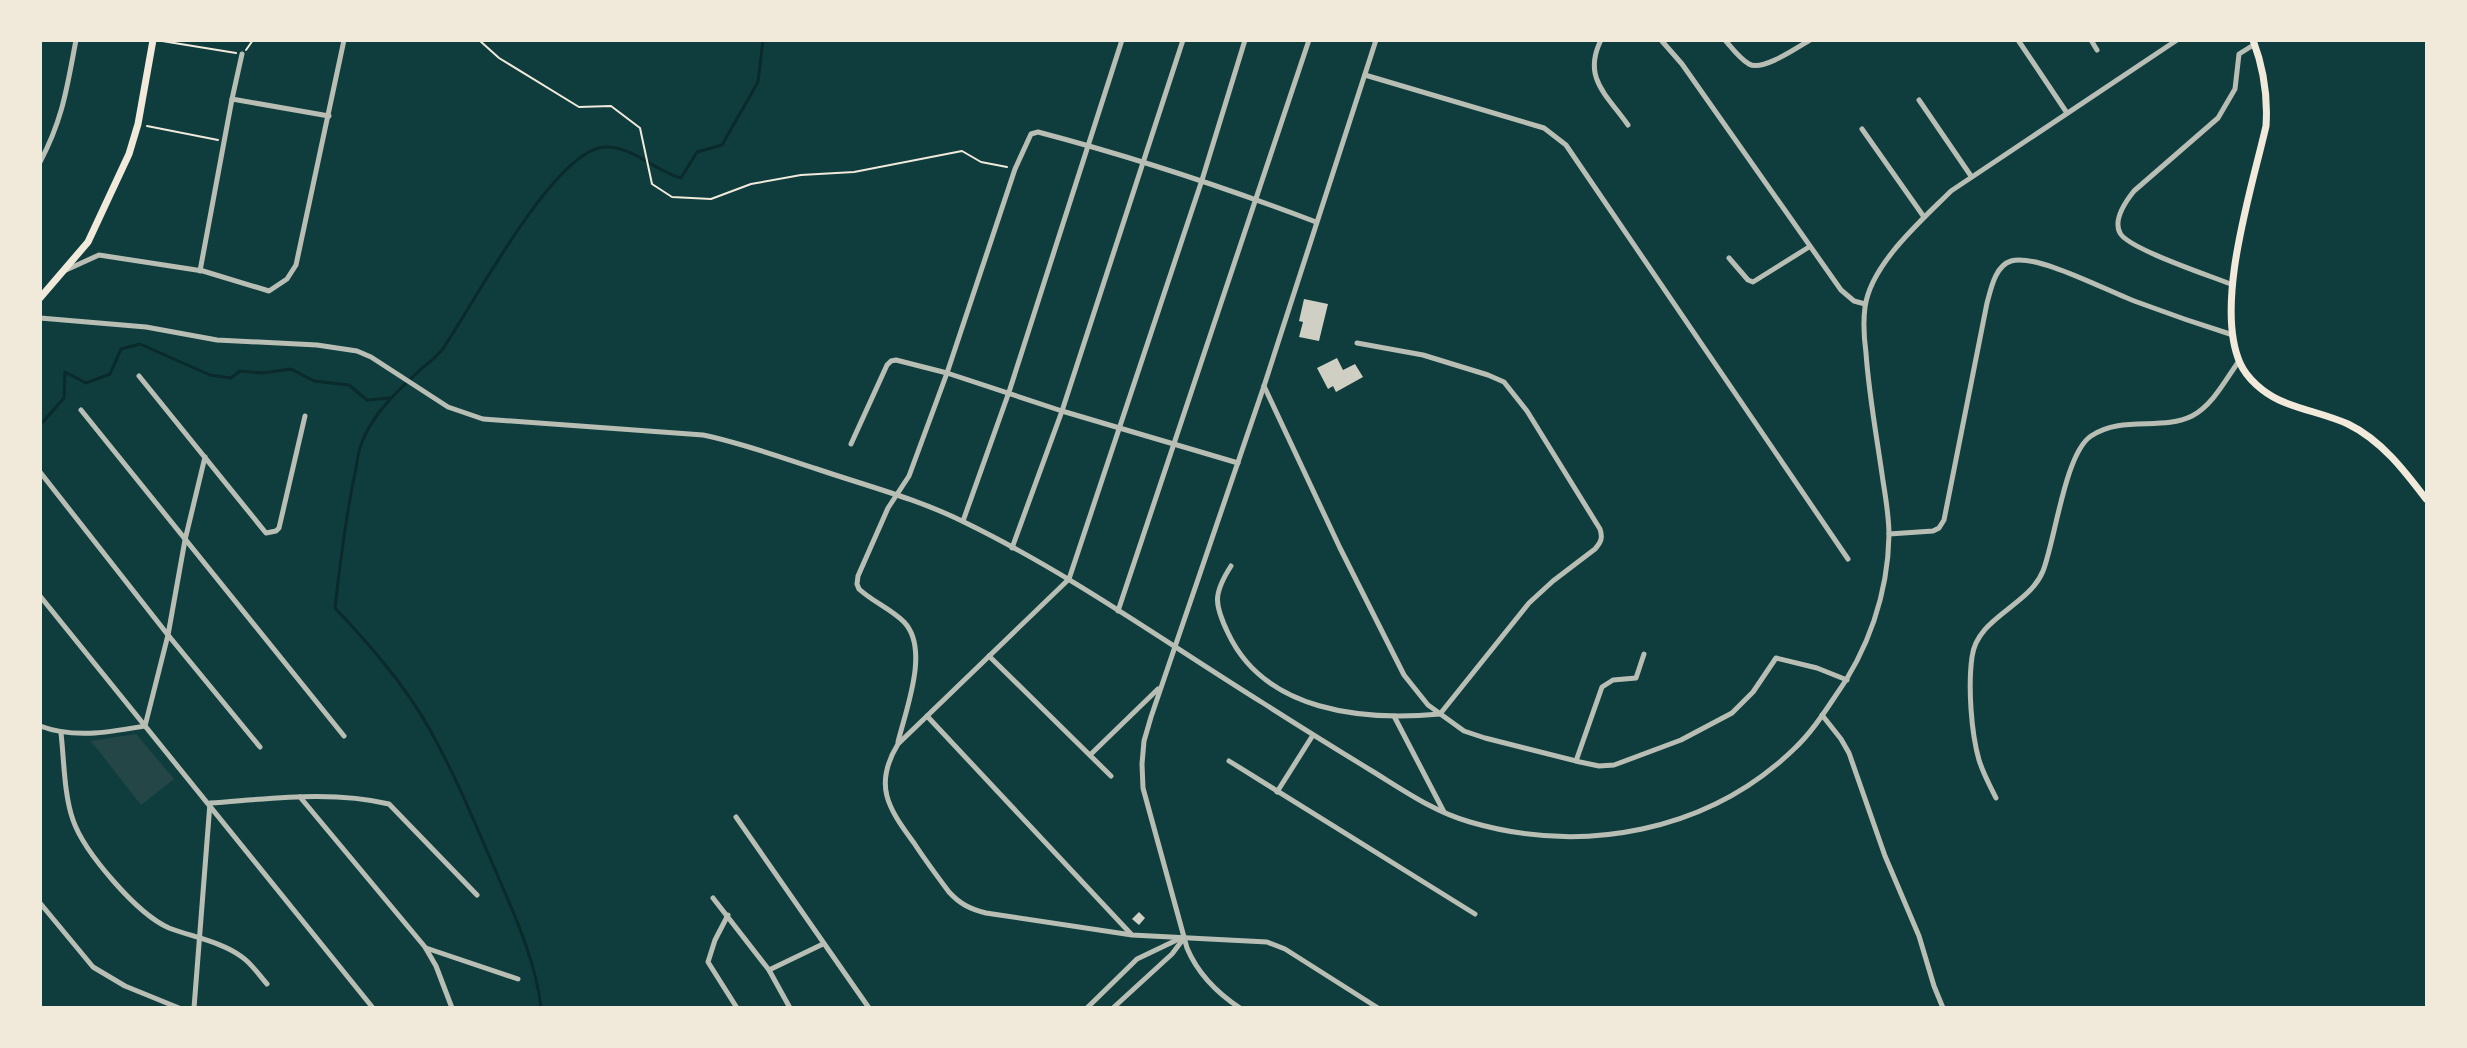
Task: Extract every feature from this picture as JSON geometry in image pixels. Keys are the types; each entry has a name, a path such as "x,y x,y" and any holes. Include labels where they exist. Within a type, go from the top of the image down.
{"main road":[{"path":"40,298 88,242 129,154 138,124 153,40"},
{"path":"2254,42 2266,86 2266,126 2242,230 2234,285 2233,335 2239,361 2247,374 2268,394 2346,424 2366,435 2390,455 2427,499"}],"street":[{"path":"40,162 54,136 63,109 76,40"},
{"path":"66,270 99,255 200,271 269,291 287,279 296,265 344,40"},
{"path":"963,521 1009,392 1122,40"},
{"path":"1012,548 1062,411 1184,40"},
{"path":"898,744 1069,579 1202,180 1245,40"},
{"path":"1118,611 1172,443 1257,200 1309,40"},
{"path":"1240,1008 1211,985 1195,964 1143,788 1144,741 1160,688 1264,386 1376,40"},
{"path":"1601,40 1593,61 1593,72 1597,82 1628,125"},
{"path":"1725,40 1747,63 1754,66 1778,59 1810,40"},
{"path":"2018,40 2067,113"},
{"path":"2091,40 2097,50"},
{"path":"40,318 146,327 225,341 317,345 357,351 398,373 463,414 483,419 719,438 897,495 963,521 1069,579 1313,735 1399,788 1444,812 1503,831 1541,837 1609,836 1671,823 1701,811 1740,792 1771,769 1796,747 1822,715 1847,680 1869,636 1879,608 1889,534 1868,377 1864,329 1865,304 1875,278 1924,217 1951,190 2178,40"},
{"path":"1662,41 1682,64 1809,248 1846,295 1854,301 1865,304"},
{"path":"2234,285 2145,250 2123,237 2118,227 2124,205 2134,191 2222,113 2235,88 2239,54 2254,42"},
{"path":"200,271 242,54"},
{"path":"1365,75 1544,128 1566,144 1848,559"},
{"path":"232,99 329,116"},
{"path":"1919,100 1971,176"},
{"path":"1862,129 1924,217"},
{"path":"1316,222 1202,180 1145,162 1034,133 1029,138 1015,169 947,373 909,476 887,510 858,576 857,584 862,592 906,625 915,643 915,671 898,744 885,770 887,800 893,815 959,903 986,913 1132,935 1259,941 1276,945 1378,1008"},
{"path":"1729,258 1748,280 1753,282 1809,248"},
{"path":"1889,534 1933,531 1939,528 1944,520 1987,303 1998,272 2006,264 2014,260 2026,261 2063,271 2137,302 2233,335"},
{"path":"1231,566 1219,586 1216,601 1218,610 1237,650 1256,673 1279,689 1308,703 1335,711 1394,716 1440,714 1529,603 1552,580 1595,549 1602,539 1602,534 1527,411 1504,382 1424,355 1357,343"},
{"path":"851,444 891,361 901,360 1238,464"},
{"path":"1996,798 1978,753 1970,684 1972,655 1979,637 2040,579 2076,454 2090,436 2111,427 2170,421 2192,416 2208,403 2239,361"},
{"path":"139,376 266,533 279,528 306,416"},
{"path":"1264,386 1397,663 1413,687 1440,714 1464,731 1599,766 1625,762 1681,740 1739,708 1754,692 1771,663 1778,657 1817,668 1847,680"},
{"path":"81,410 344,736"},
{"path":"145,726 168,635 185,540 205,457"},
{"path":"40,472 168,635 260,747"},
{"path":"40,596 210,803 373,1008"},
{"path":"1576,761 1602,687 1613,680 1636,678 1644,654"},
{"path":"989,656 1111,776"},
{"path":"1090,755 1160,688"},
{"path":"1822,715 1849,753 1874,826 1919,936 1943,1008"},
{"path":"927,716 1132,935"},
{"path":"1394,716 1444,812"},
{"path":"40,726 61,733 106,733 145,726"},
{"path":"61,733 72,817 78,831 127,897 166,927 225,947 242,957 267,984"},
{"path":"1277,792 1313,735"},
{"path":"1229,761 1475,914"},
{"path":"210,803 300,797 373,800 388,804 477,895"},
{"path":"300,797 425,947 436,966 452,1008"},
{"path":"194,1008 210,803"},
{"path":"736,817 868,1008"},
{"path":"713,898 769,970 790,1008"},
{"path":"40,903 93,967 125,986 179,1008"},
{"path":"728,915 715,940 708,963 737,1008"},
{"path":"1087,1008 1137,959 1185,936"},
{"path":"1113,1008 1172,954 1185,936"},
{"path":"769,970 823,944"},
{"path":"425,947 518,980"}],"path":[{"path":"158,40 242,54 253,40"},
{"path":"479,40 499,58 579,107 611,105 640,128 652,184 672,197 711,199 751,184 801,175 854,172 962,151 981,162 1015,169"},
{"path":"138,124 224,141"}],"shaded area":[{"path":"136,734 174,779 141,805 91,741"}],"building":[{"path":"1304,299 1328,304 1319,341 1299,337 1303,322 1299,321"},
{"path":"1337,358 1343,370 1355,364 1363,377 1336,392 1333,386 1328,389 1317,368"},
{"path":"1139,912 1145,918 1139,925 1132,919"}],"waterway":[{"path":"541,1008 535,974 518,923 439,747 420,713 398,681 335,608 345,526 359,451 372,422 386,404 441,351 516,232 563,173 586,154 606,147 626,151 681,178 697,152 722,145 758,82 763,40"},
{"path":"40,421 43,422 64,398 65,372 86,383 110,374 121,349 140,344 210,375 231,378 240,371 263,373 291,369 314,381 349,385 367,400 389,398"}]}
